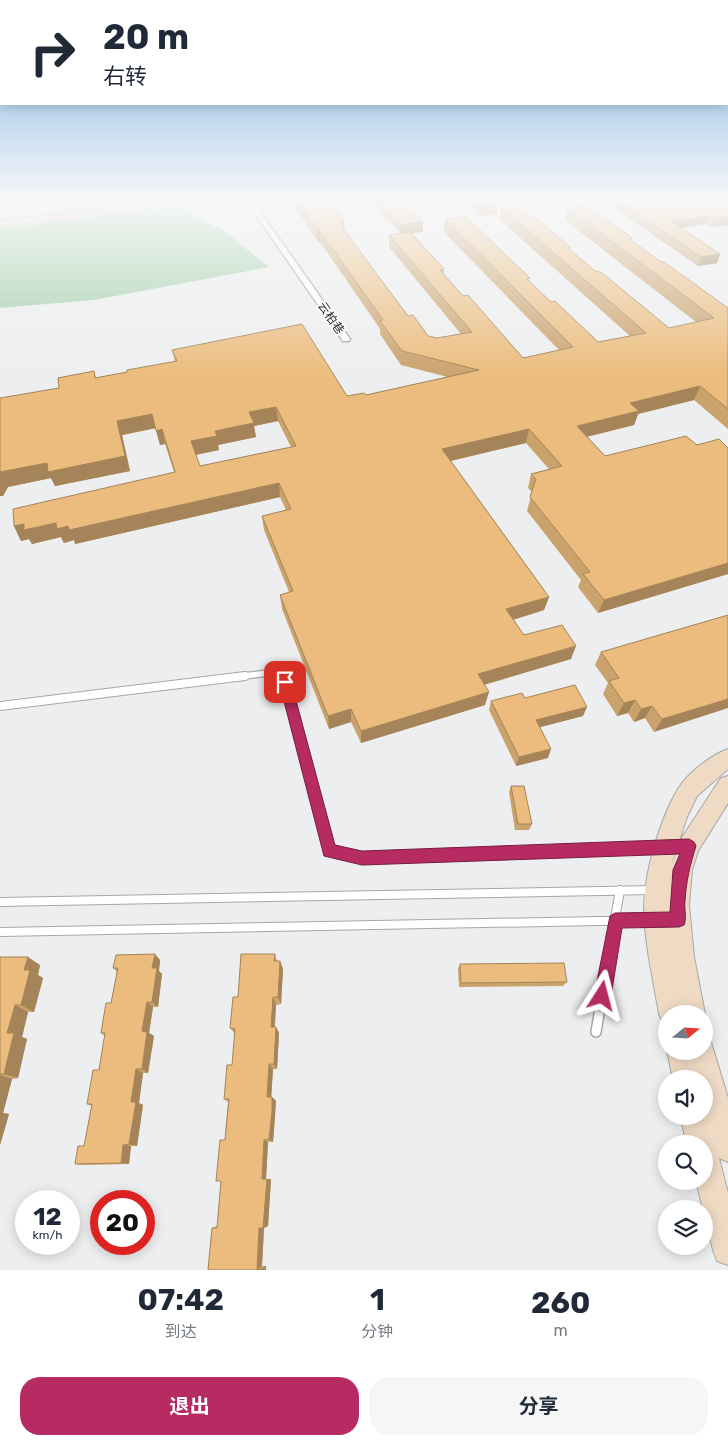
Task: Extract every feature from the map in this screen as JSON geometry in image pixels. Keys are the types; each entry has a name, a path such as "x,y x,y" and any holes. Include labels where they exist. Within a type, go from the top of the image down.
{"main road":[{"path":"670,1005 659,949 668,920 677,905 668,889 681,870 677,814 690,790 708,772 728,758"},
{"path":"678,847 728,785"},
{"path":"668,920 682,957 690,1005"},
{"path":"704,1060 728,1148"},
{"path":"713,1190 728,1250"}],"street":[{"name":"云柏巷","path":"289,258 346,339"}],"lane":[{"path":"0,706 268,673 285,682 329,851 362,858 678,847"},
{"path":"0,902 668,889"},
{"path":"596,1032 620,890"},
{"path":"0,932 668,920"}],"green space":[{"path":"0,258 258,258 269,267 94,300 0,308"}],"building":[{"path":"339,258 365,258 408,316 413,315 428,336 437,338 472,332 409,258 434,258 444,269 440,270 463,296 468,295 523,358 573,347 484,258 509,258 551,302 555,301 598,342 646,333 560,258 580,258 595,271 601,272 669,328 714,318 634,258 656,258 664,262 728,308 728,409 700,386 630,403 639,411 577,426 605,456 686,436 697,445 719,439 728,448 728,563 604,600 583,574 590,572 530,497 536,479 531,474 562,466 529,429 442,449 549,597 506,609 524,635 562,625 576,646 478,674 489,692 361,731 351,709 328,716 280,595 293,591 262,516 291,509 279,483 69,530 68,526 57,529 56,523 24,530 24,524 14,526 13,509 175,472 162,429 156,431 152,414 117,421 125,456 48,472 47,463 0,472 0,398 59,388 58,378 94,371 95,378 177,361 172,350 302,324 347,396 364,393 366,395 479,370 402,351 380,321 383,320","holes":["276,407 296,446 200,466 191,441 217,436 215,431 254,423 249,412"]},
{"path":"728,615 728,699 662,719 652,706 641,709 635,700 624,703 609,681 619,678 601,652"},
{"path":"575,685 587,707 536,720 551,749 519,757 491,701 522,693 525,698"},
{"path":"511,786 524,786 532,824 518,824"},
{"path":"155,954 152,968 157,968 152,1002 147,1002 142,1031 147,1032 142,1069 136,1069 131,1102 136,1102 129,1144 123,1145 121,1163 75,1164 78,1146 84,1146 92,1104 87,1104 93,1070 99,1070 105,1033 101,1033 106,1003 111,1003 118,968 113,968 116,955"},
{"path":"241,954 275,954 274,961 280,961 278,997 273,997 271,1027 276,1027 274,1064 269,1064 267,1097 272,1097 272,1112 269,1139 264,1140 262,1179 267,1179 263,1228 259,1228 257,1270 208,1270 212,1228 217,1228 221,1181 216,1181 220,1140 225,1140 229,1099 224,1099 227,1065 232,1065 235,1029 230,1028 233,997 238,997"},
{"path":"0,957 28,957 24,970 30,970 21,1005 15,1005 7,1033 14,1033 4,1074 0,1074"},
{"path":"564,963 567,982 461,983 460,964"}],"route":[{"path":"285,682 329,851 362,858 689,846 681,870 677,905 679,920 615,921 602,996"}]}
